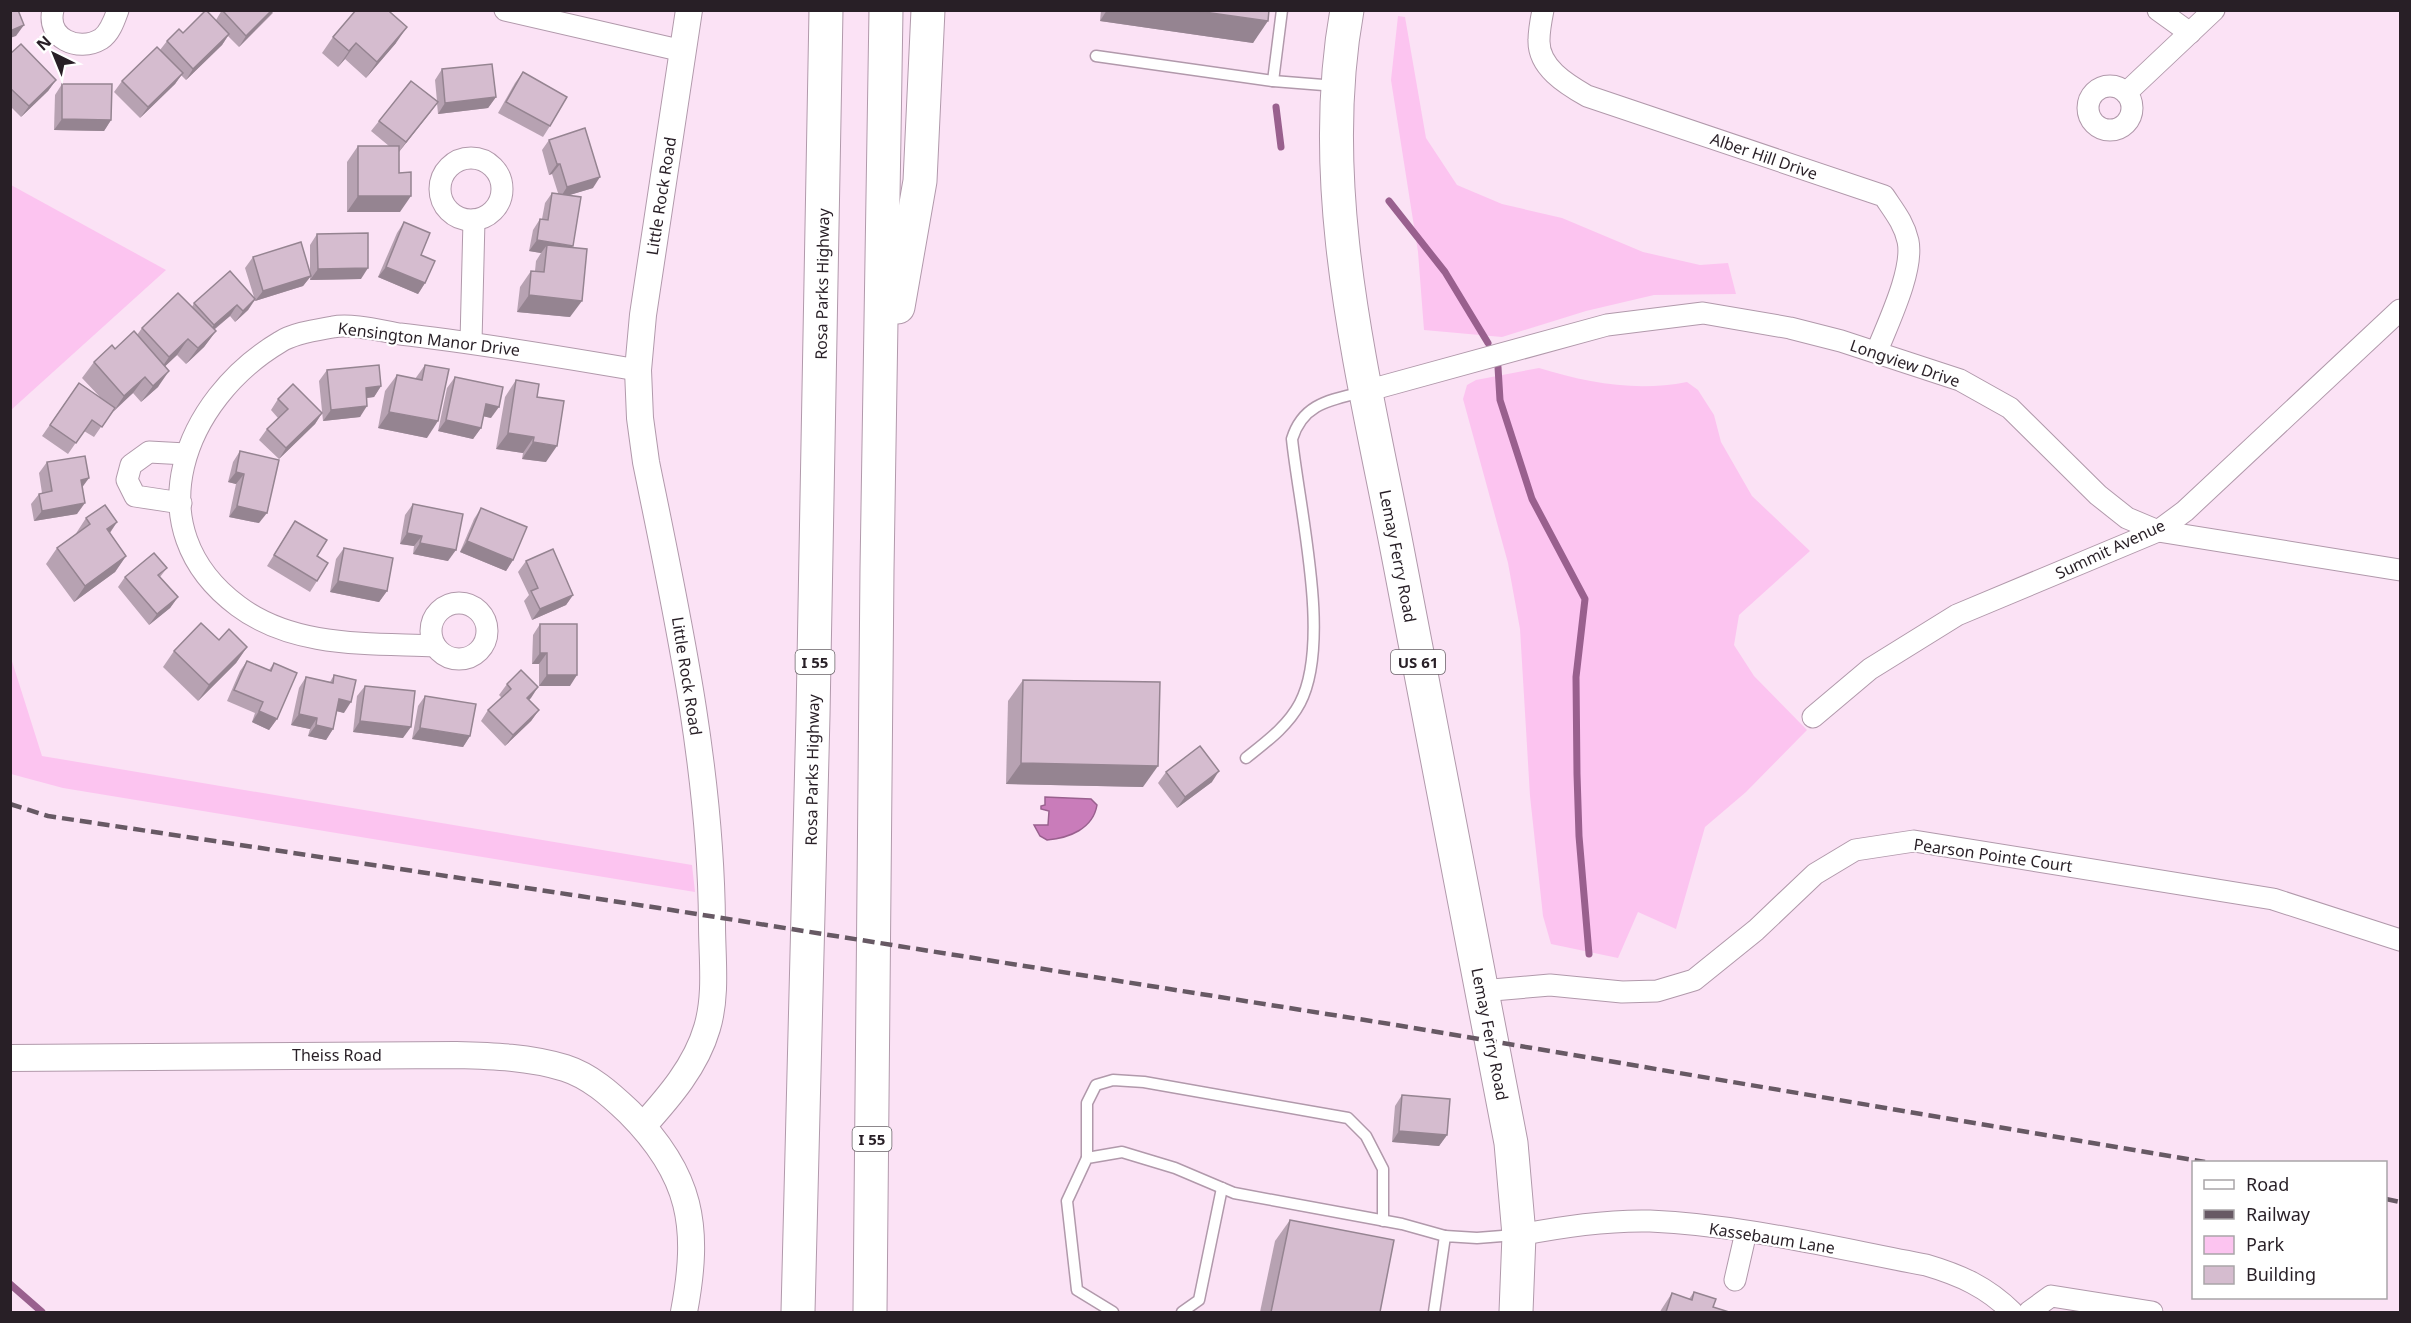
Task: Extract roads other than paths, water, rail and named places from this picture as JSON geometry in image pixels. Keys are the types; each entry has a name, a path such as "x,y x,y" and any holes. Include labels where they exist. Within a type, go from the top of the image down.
{"main road":[{"name":"Rosa Parks Highway","path":"798,1312 814,703 826,10"},
{"name":"I 55","path":"870,1312 886,10"},
{"path":"880,412 920,181 928,10"},
{"name":"Lemay Ferry Road","path":"1347,10 1336,140 1342,237 1366,391 1511,1143 1519,1235 1516,1312"}],"street":[{"path":"53,10 51,20 57,35 69,43 86,44 102,39 112,26 118,10"},
{"path":"505,10 683,51"},
{"name":"Little Rock Road","path":"643,1126 669,1097 699,1051 713,999 711,887 697,726 646,462 640,418 638,370 646,290 689,10"},
{"name":"Alber Hill Drive","path":"1543,10 1538,42 1546,64 1564,83 1580,92 1884,196 1901,220 1909,243 1901,295 1877,351"},
{"path":"2158,10 2190,33"},
{"path":"2127,93 2214,10"},
{"path":"471,342 474,220"},
{"name":"Summit Avenue","path":"1813,717 1870,669 1957,615 2158,531 2185,511 2400,310"},
{"name":"Longview Drive","path":"1366,391 1607,325 1703,312 1790,328 1877,351 1960,380 2010,408 2098,495 2127,518 2158,531 2400,570"},
{"name":"Kensington Manor Drive","path":"435,646 328,642 272,626 238,607 204,572 188,547 181,503 180,479 186,454 203,415 229,380 282,340 336,326 471,342 638,370"},
{"path":"181,503 135,496 127,480 131,465 149,452 186,454"},
{"name":"Pearson Pointe Court","path":"1481,991 1550,985 1622,992 1657,991 1694,980 1756,930 1815,874 1855,850 1914,841 2273,899 2400,940"},
{"name":"Theiss Road","path":"10,1058 503,1056 540,1061 567,1069 610,1094 643,1126"},
{"path":"643,1126 675,1171 689,1216 692,1272 684,1312"},
{"name":"Kassebaum Lane","path":"1519,1235 1571,1225 1649,1221 1746,1232 1926,1265 1952,1272 1981,1287 2012,1312"},
{"path":"1735,1280 1746,1232"},
{"path":"2029,1312 2051,1296 2152,1312"}],"lane":[{"path":"1273,81 1282,10"},
{"path":"1096,56 1273,81 1339,87"},
{"path":"1246,758 1281,728 1300,703 1311,656 1312,603 1292,439 1296,426 1310,410 1326,402 1366,391"},
{"path":"1113,1312 1077,1290 1067,1201 1087,1158 1087,1103 1096,1085 1113,1080 1204,1091 1348,1118 1366,1136 1383,1169 1383,1221"},
{"path":"1087,1158 1122,1152 1175,1168 1234,1193 1383,1221 1445,1236 1477,1238 1519,1235"},
{"path":"1182,1312 1199,1300 1222,1188"},
{"path":"1434,1312 1445,1236"}],"waterway":[{"path":"1276,107 1281,147"},
{"path":"1389,201 1445,272 1488,343"},
{"path":"1498,367 1500,400 1532,499 1585,599 1576,677 1577,774 1579,836 1589,954"},
{"path":"10,1284 42,1312"}],"railway":[{"path":"10,804 48,816 659,908 1390,1024 2199,1161"},
{"path":"2387,1199 2400,1202"}]}
